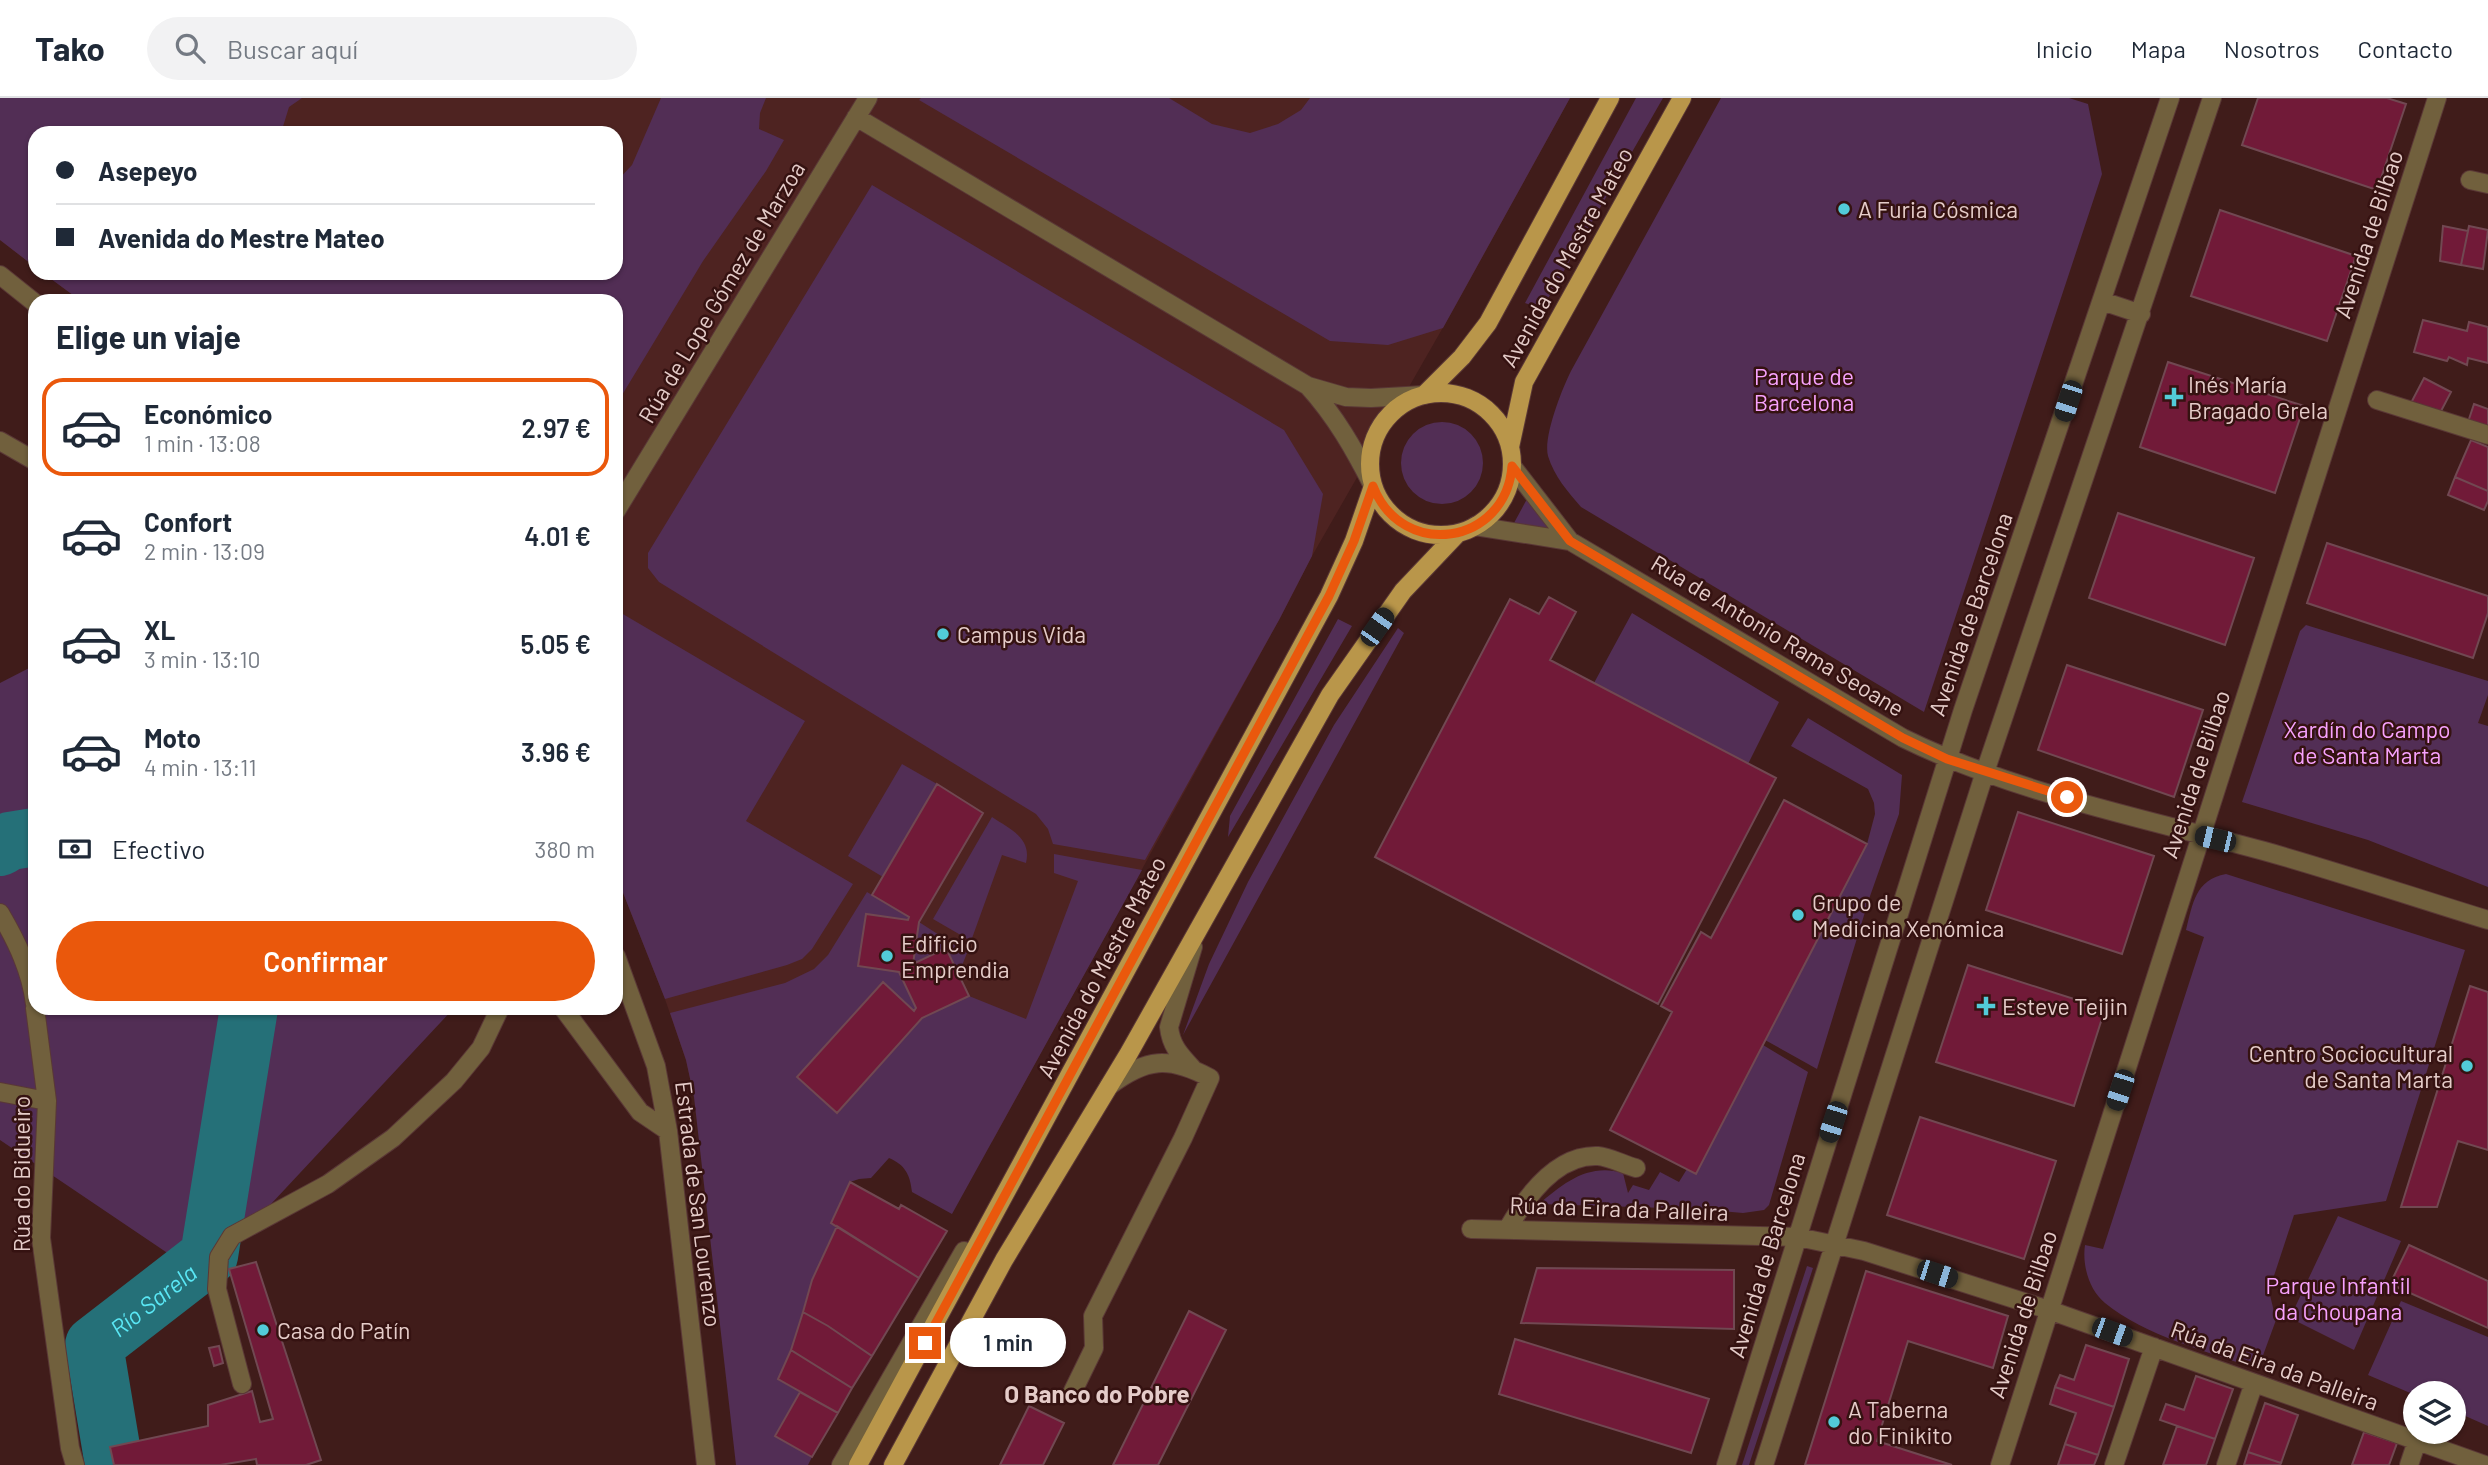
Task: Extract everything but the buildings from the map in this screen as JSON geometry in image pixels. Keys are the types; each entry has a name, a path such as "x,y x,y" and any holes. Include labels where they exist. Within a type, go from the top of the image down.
{"main road":[{"name":"Avenida do Mestre Mateo","path":"1424,395 1462,357 1488,323 1610,98"},
{"name":"Avenida do Mestre Mateo","path":"1510,447 1521,392 1529,372 1682,98"},
{"path":"893,1465 1004,1260 1109,1086 1330,695 1403,591 1467,529 1486,519 1501,502 1510,481 1512,466 1510,447 1499,423 1476,402 1452,394 1424,395 1410,399 1395,409 1376,434 1370,459 1373,486 1378,499 1389,513 1410,528 1432,534 1467,529"},
{"name":"Avenida do Mestre Mateo","path":"858,1465 1329,596 1354,541 1373,486"}],"street":[{"name":"Rúa de Lope Gómez de Marzoa","path":"623,500 868,98"},
{"name":"Avenida de Barcelona","path":"1726,1465 1947,759 2170,98"},
{"path":"1764,1465 1985,772 2212,98"},
{"name":"Avenida de Bilbao","path":"2000,1465 2437,98"},
{"path":"856,117 1308,386 1346,397 1424,395"},
{"path":"2470,180 2488,184"},
{"path":"0,275 28,297"},
{"path":"2102,301 2141,314"},
{"path":"1308,386 1332,413 1351,442 1373,486"},
{"path":"2377,400 2488,435"},
{"path":"0,441 28,457"},
{"name":"Rúa de Antonio Rama Seoane","path":"1512,466 1570,541 1903,738 1947,759 2166,827 2266,851 2488,920"},
{"name":"Rúa de Antonio Rama Seoane","path":"1467,529 1570,541"},
{"name":"Rúa do Bidueiro","path":"0,914 16,940 28,972"},
{"path":"1192,1069 1170,1040 1169,1027 1199,928"},
{"name":"Estrada de San Lourenzo","path":"623,975 656,1066 668,1131 706,1465"},
{"name":"Rúa do Bidueiro","path":"36,1015 47,1101 41,1238 70,1448 75,1465"},
{"path":"243,1384 217,1289 219,1257 232,1236 328,1184 393,1138 454,1081 481,1048 497,1015"},
{"path":"568,1015 640,1112 668,1131"},
{"path":"1073,1391 1094,1349 1093,1316 1183,1138 1210,1078 1192,1069 1168,1064 1145,1065 1109,1086"},
{"path":"0,1092 47,1101"},
{"path":"841,1465 1012,1167 1032,1146"},
{"path":"1507,1230 1520,1207 1543,1181 1570,1162 1598,1156 1636,1168"},
{"name":"Rúa da Eira da Palleira","path":"1471,1229 1798,1237 1835,1244 2049,1310 2403,1436"},
{"path":"2115,1465 2154,1348"},
{"path":"2226,1465 2254,1383"},
{"path":"2409,1465 2416,1444"},
{"name":"Rúa da Eira da Palleira","path":"2426,1444 2485,1465"}],"shaded area":[{"name":"Campus Vida","path":"0,98 1570,98 1457,303 1312,556 992,1142 694,1097 686,1060 665,999 623,893 623,294 72,294 52,280 623,280 623,126 28,126 28,262 0,240"}],"green space":[{"path":"0,98 302,98 289,107 283,126 28,126 28,262 0,240"},
{"path":"661,98 766,98 760,113 759,129 784,140 766,171 703,261 623,393 623,294 72,294 52,280 623,280 623,175 632,165"},
{"path":"1169,98 1212,124 1250,133 1278,124 1301,110 1310,98 1570,98 1443,328 1388,345 1330,341 919,100"},
{"path":"1636,98 1663,98 1542,309 1525,303"},
{"name":"Parque de Barcelona","path":"1721,98 2069,98 2088,104 2102,174 1924,712 1581,507 1566,490 1548,456 1548,437 1558,401 1571,371"},
{"path":"872,185 1284,430 1323,494 1312,556 1145,860 1053,844 1048,829 1036,814 659,582 648,568 648,553"},
{"path":"1442,422 1458,425 1471,434 1480,447 1483,463 1480,479 1471,492 1458,501 1442,504 1426,501 1413,492 1404,479 1401,463 1404,447 1413,434 1426,425"},
{"path":"1527,499 1558,529 1554,536 1514,523"},
{"path":"1632,613 1779,702 1748,764 1594,683"},
{"path":"623,614 805,721 746,821 853,884 812,949 802,959 665,999 623,893"},
{"path":"1338,619 1352,626 1228,837 1230,816"},
{"name":"Xardín do Campo de Santa Marta","path":"2306,625 2488,681 2488,695 2478,723 2488,726 2488,887 2368,840 2242,802 2300,631"},
{"path":"1398,628 1404,633 1183,1035 1209,964 1248,882 1334,725"},
{"path":"28,669 28,1015 447,1015 203,1277 0,1140 0,683"},
{"path":"1808,718 1902,775 1899,814 1869,899 1817,1069 1765,1040 1867,844 1875,814 1868,789 1791,746"},
{"path":"902,764 937,784 883,877 848,856"},
{"path":"992,817 1023,841 1027,854 1026,863 1002,855 971,941 933,919"},
{"path":"1054,854 1142,870 952,1214 912,1192 906,1171 889,1158 871,1178 850,1182 837,1226 812,1280 791,1350 778,1379 800,1392 775,1436 812,1457 808,1465 736,1465 694,1097 686,1060 670,1013 785,983 814,969 828,955 867,892 909,917 908,920 866,914 858,966 899,972 916,1008 914,1011 882,982 797,1077 838,1113 922,1018 969,996 1026,1019 1078,881 1054,873"},
{"path":"2226,874 2465,950 2386,1201 2294,1215 2269,1291 2276,1320 2258,1369 2178,1342 2138,1325 2099,1298 2088,1277 2085,1261 2085,1245 2103,1249 2204,937 2186,930 2194,902 2208,881"},
{"path":"919,922 967,953 959,973 946,948 913,964"},
{"path":"1763,1045 1808,1072 1769,1205 1764,1210 1743,1213 1539,1204 1567,1182 1588,1173 1623,1173 1628,1193 1633,1185 1649,1190 1660,1172 1679,1182 1687,1169 1696,1174"},
{"name":"Parque Infantil da Choupana","path":"2338,1216 2401,1241 2354,1350 2290,1318"},
{"path":"1807,1266 1813,1268 1749,1465 1742,1465"},
{"path":"2401,1301 2488,1337 2488,1426 2466,1416 2466,1381 2403,1381 2403,1390 2368,1375"}],"waterway":[{"name":"Río Sarela","path":"0,847 10,841 28,838"},
{"name":"Río Sarela","path":"114,1465 94,1345 209,1256 248,1015"}],"place":[{"name":"A Furia Cósmica","path":"1844,209"},
{"name":"Inés María Bragado Grela","path":"2174,397"},
{"name":"Campus Vida","path":"943,634"},
{"name":"Grupo de Medicina Xenómica","path":"1798,915"},
{"name":"Edificio Emprendia","path":"887,956"},
{"name":"Esteve Teijin","path":"1986,1006"},
{"name":"Centro Sociocultural de Santa Marta","path":"2467,1066"},
{"name":"Casa do Patín","path":"263,1330"},
{"name":"A Taberna do Finikito","path":"1834,1422"}],"district":[{"name":"O Banco do Pobre","path":"1097,1393"}],"route":[{"path":"925,1343 1329,596 1347,559 1373,486 1382,505 1399,522 1427,534 1449,535 1479,524 1494,511 1508,488 1512,466 1570,541 1903,738 1947,759 2067,797"}]}
